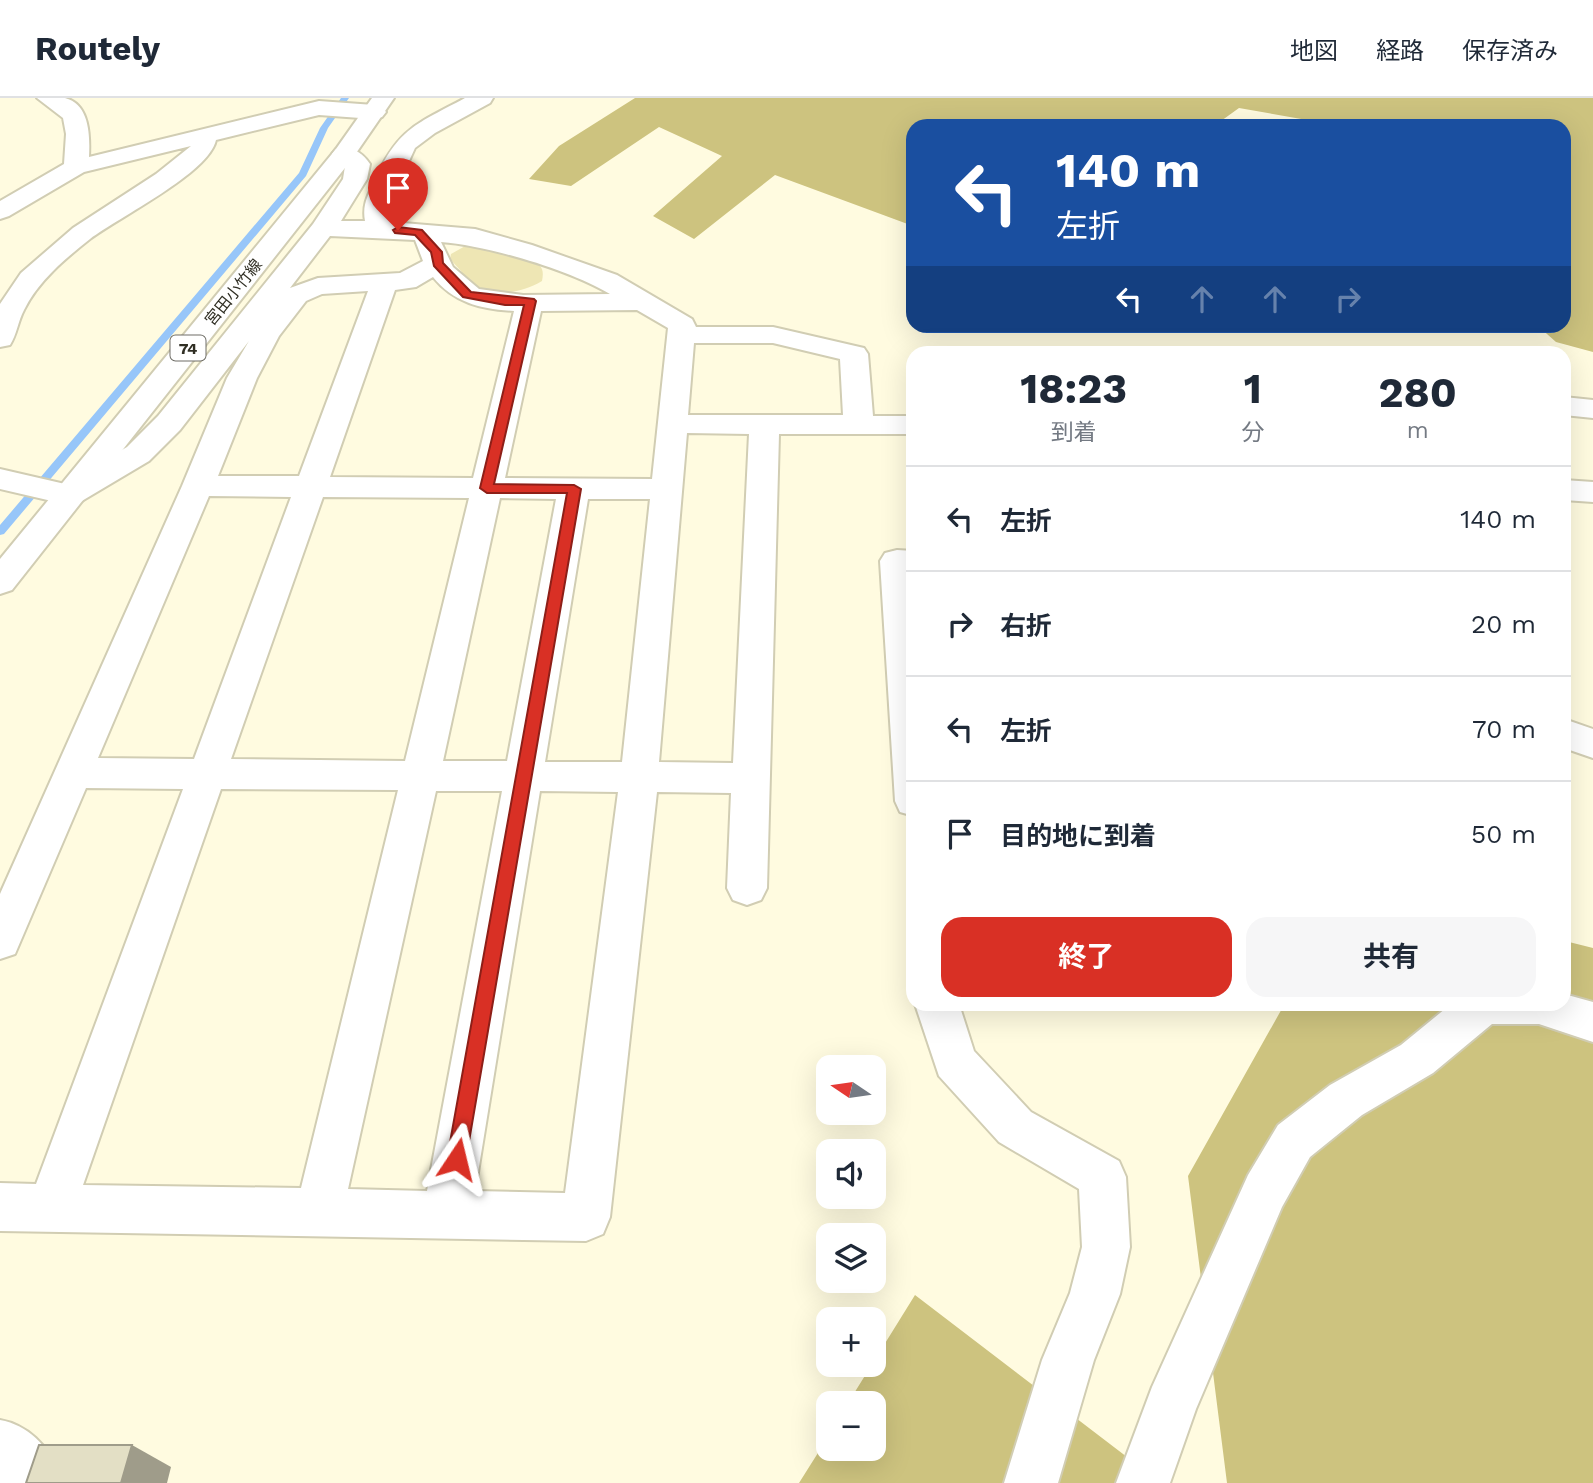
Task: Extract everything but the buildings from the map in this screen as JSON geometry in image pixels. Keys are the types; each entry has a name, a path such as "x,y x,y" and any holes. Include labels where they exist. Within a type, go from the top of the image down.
{"street":[{"path":"48,98 61,103 74,113 79,125 76,167"},
{"path":"74,113 93,98"},
{"path":"379,229 376,207 397,157 406,143 427,128 482,98"},
{"path":"0,211 76,167 205,138 319,108 378,105"},
{"name":"宮田小竹線","path":"0,582 344,154 378,105"},
{"path":"0,339 10,310 30,279 82,233 165,179 202,150 205,138"},
{"path":"0,479 69,495 138,454 169,423 323,228 355,179 358,164 344,154"},
{"path":"0,1207 586,1217 639,778 682,325 607,281 475,237 379,229 323,228"},
{"path":"418,232 436,252 438,264 467,295 505,301 641,302"},
{"path":"0,941 242,379 266,335 296,295 318,286 405,281 438,264"},
{"path":"51,1207 384,284"},
{"path":"319,1213 530,301"},
{"path":"681,335 773,335 854,354 859,425"},
{"path":"1571,407 1593,409"},
{"path":"673,424 906,425"},
{"path":"747,888 764,426"},
{"path":"198,486 666,489"},
{"path":"447,1213 574,489"},
{"path":"1571,491 1593,492"},
{"path":"906,562 897,561 906,662"},
{"path":"1571,736 1593,744"},
{"path":"74,773 749,778"},
{"path":"939,1011 954,1062 1015,1127 1102,1177 1106,1247 1095,1294 1068,1360 1031,1483"},
{"path":"1143,1483 1171,1406 1260,1203 1294,1141 1346,1100 1417,1059 1476,1011"},
{"path":"1558,1011 1593,1022"},
{"path":"0,1447 6,1448 31,1471 27,1483"}],"shaded area":[{"path":"635,98 1593,98 1593,352 1556,342 1546,333 1571,333 1571,119 1301,119 1239,108 1224,119 906,119 906,223 775,175 694,239 653,216 722,156 659,127 571,186 529,179 559,146"},
{"path":"467,245 515,254 533,261 542,268 542,281 524,289 507,292 470,287 450,259 451,254"},
{"path":"1571,942 1593,948 1593,1483 1227,1483 1188,1176 1281,1011 1571,1011"},
{"path":"915,1295 1161,1483 799,1483 816,1456 816,1461 886,1461 886,1391 855,1391 864,1377 886,1377 886,1342"}],"waterway":[{"path":"0,532 303,174 324,128 345,98"}],"route":[{"path":"398,230 418,232 436,252 438,264 467,295 505,301 530,301 487,488 574,489 457,1159"}]}
